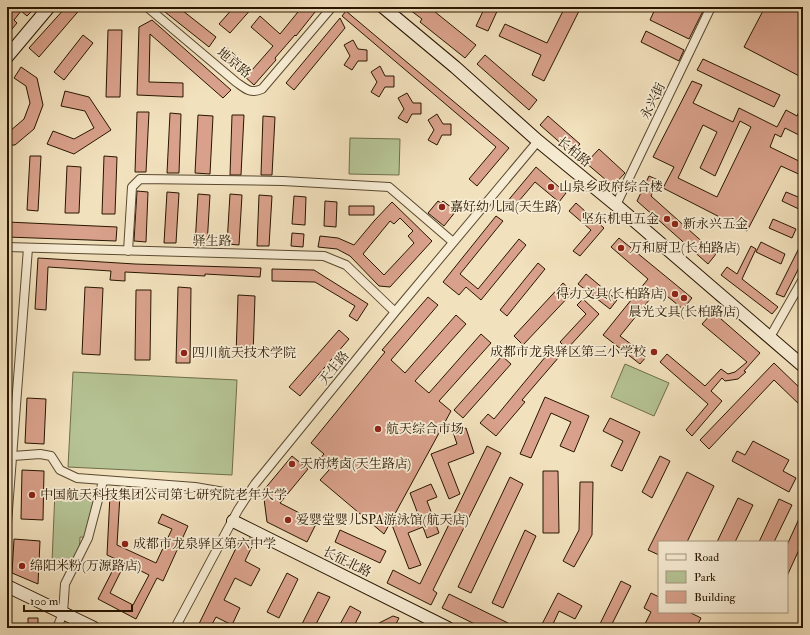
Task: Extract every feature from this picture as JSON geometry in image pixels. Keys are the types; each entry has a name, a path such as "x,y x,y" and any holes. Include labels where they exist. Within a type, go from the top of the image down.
{"street":[{"path":"7,58 49,7"},
{"name":"地京路","path":"147,7 236,82 248,90 255,92 262,89 332,7"},
{"name":"长柏路","path":"382,7 455,66 538,141 616,205 803,366"},
{"name":"永兴街","path":"616,205 711,7"},
{"name":"天生路","path":"175,628 233,521 255,484 395,312 538,141"},
{"path":"128,251 132,187 140,179 283,181 388,187 453,242"},
{"name":"驿生路","path":"7,247 324,256 346,265 395,312"},
{"path":"7,523 28,248"},
{"path":"770,337 803,279"},
{"path":"12,456 40,454 51,456 60,470 77,478 195,487 247,496"},
{"path":"57,628 63,613 65,584 88,538 103,481"},
{"name":"长征北路","path":"233,521 448,628"},
{"path":"7,586 94,628"}],"green space":[{"path":"350,138 400,139 399,175 349,174"},
{"path":"625,364 669,383 654,416 611,397"},
{"path":"73,372 237,380 232,475 68,467"},
{"path":"55,491 94,493 91,538 80,537 79,564 52,562"}],"building":[{"path":"7,7 36,7 27,16 21,11 14,20 17,23 7,35"},
{"path":"66,7 82,7 39,57 29,48"},
{"path":"169,7 178,7 216,37 209,47 165,12"},
{"path":"234,7 253,7 230,33 219,24"},
{"path":"302,7 319,7 254,85 220,54 226,47 252,70 273,46 251,27 260,16 280,34"},
{"path":"406,7 429,7 476,45 465,58 420,22 422,19"},
{"path":"485,7 499,7 488,31 476,26"},
{"path":"565,7 581,7 544,81 532,75 541,55 499,36 505,24 547,43"},
{"path":"656,7 705,7 689,39 650,20"},
{"path":"765,7 803,7 803,78 744,47"},
{"path":"346,11 509,148 477,186 469,179 496,147 342,16"},
{"path":"340,18 345,28 294,90 286,83"},
{"path":"152,20 231,90 223,98 150,34 149,82 183,83 183,97 137,95 139,27"},
{"path":"108,30 122,30 120,97 106,97"},
{"path":"646,31 684,50 679,61 641,42"},
{"path":"83,35 93,43 64,80 54,72"},
{"path":"353,40 358,49 367,50 367,61 358,61 352,70 344,65 350,56 344,45"},
{"path":"485,55 537,100 529,110 477,64"},
{"path":"703,59 780,95 774,107 697,70"},
{"path":"380,66 385,76 394,76 394,87 385,87 379,97 371,92 377,82 371,72"},
{"path":"21,67 37,78 43,105 34,129 15,145 7,145 7,131 10,131 24,119 30,103 26,86 14,78"},
{"path":"692,81 702,85 693,103 733,122 739,108 777,127 786,110 797,116 803,104 803,137 785,128 781,137 775,134 770,147 803,163 803,176 781,166 747,231 663,188 674,167 653,157","holes":["740,121 751,127 717,197 678,178 703,125 717,132 700,168 715,176"]},
{"path":"65,91 89,97 111,130 74,154 47,144 53,131 74,139 94,128 85,111 61,106"},
{"path":"407,93 413,103 421,103 421,114 412,114 407,123 398,118 404,109 398,98"},
{"path":"137,112 149,112 146,172 135,172"},
{"path":"170,113 181,114 179,173 167,173"},
{"path":"437,114 443,124 451,124 451,135 442,135 437,145 428,140 434,130 428,120"},
{"path":"198,115 213,116 210,174 195,173"},
{"path":"232,115 244,115 241,175 230,175"},
{"path":"263,116 275,117 272,175 261,175"},
{"path":"548,116 580,144 572,153 540,125"},
{"path":"599,149 625,173 613,186 586,163"},
{"path":"30,156 41,156 38,211 27,210"},
{"path":"104,156 117,157 115,214 102,214"},
{"path":"67,166 81,167 79,213 65,213"},
{"name":"山泉乡政府综合楼","path":"536,167 566,193 559,202 535,182 513,208 506,203"},
{"path":"649,176 658,180 651,196 716,254 708,264 637,201"},
{"path":"137,191 148,192 146,242 134,241"},
{"path":"167,192 179,193 176,243 164,243"},
{"path":"786,192 803,199 803,211 782,201"},
{"path":"198,194 210,195 207,245 195,245"},
{"path":"230,194 242,195 239,245 227,244"},
{"path":"259,195 272,196 269,246 257,246"},
{"path":"294,196 306,197 305,225 292,224"},
{"path":"325,201 337,202 336,227 324,226"},
{"name":"嘉好幼儿园(天生路)","path":"438,201 441,203 443,201 456,211 444,226 428,213"},
{"path":"392,202 432,241 390,287 379,286 350,256 337,249 318,247 320,236 338,238 354,245","holes":["400,218 413,231 408,236 414,243 384,275 363,254 390,221 394,224"]},
{"path":"576,203 604,228 580,256 573,251 591,230 569,211"},
{"path":"349,206 374,206 374,215 349,215"},
{"path":"496,216 503,221 460,274 478,289 519,239 526,245 481,300 466,287 459,295 443,282"},
{"path":"773,219 796,229 792,238 769,228"},
{"path":"7,222 117,227 116,241 7,237"},
{"path":"292,233 304,234 303,247 291,246"},
{"path":"619,238 692,298 683,309 658,289 620,336 647,356 640,364 603,335 648,279 611,247"},
{"path":"803,240 803,260 784,297 776,294"},
{"path":"761,242 785,254 781,264 756,252"},
{"path":"751,246 756,249 742,279 778,307 772,314 721,275 727,267 737,274"},
{"path":"38,258 135,264 261,268 260,277 125,272 125,281 110,280 111,271 48,267 46,310 35,309"},
{"path":"538,263 545,269 507,316 500,310"},
{"path":"272,269 314,270 368,304 357,321 349,316 355,306 315,282 272,281"},
{"path":"586,274 617,300 610,309 578,284"},
{"path":"563,283 573,292 523,345 514,336"},
{"path":"85,287 103,288 100,355 82,354"},
{"path":"178,287 191,288 190,363 176,363"},
{"path":"136,290 151,290 150,360 135,360"},
{"path":"238,295 255,296 253,356 236,356"},
{"name":"航天综合市场","path":"428,297 438,305 391,360 405,373 456,315 466,324 415,381 429,393 481,334 491,343 439,401 451,411 384,534 320,480 329,470 318,461 324,454 311,443 385,352 382,350"},
{"path":"583,299 599,314 567,349 560,342 586,314 577,305"},
{"path":"713,312 760,353 744,371 746,372 738,379 725,381 722,378 711,391 722,401 692,436 686,430 708,404 660,362 667,354 705,386 721,369 728,374 735,372 747,362 702,324"},
{"path":"339,330 349,339 300,396 289,387"},
{"path":"551,350 559,357 522,400 525,402 496,436 480,423 488,414 494,419"},
{"path":"502,356 511,364 463,418 454,410"},
{"path":"774,363 803,391 803,408 774,380 709,449 700,440"},
{"path":"545,397 589,416 574,452 560,446 571,422 551,413 531,458 520,454"},
{"path":"27,398 46,399 44,444 25,443"},
{"path":"610,418 640,432 622,471 611,466 623,441 603,431"},
{"path":"466,428 474,453 448,463 460,494 449,499 431,454 457,444 453,432"},
{"path":"753,441 789,460 783,471 796,478 789,492 732,461 737,451 745,455"},
{"path":"487,446 501,453 433,590 437,593 431,605 387,583 393,570 420,584"},
{"path":"292,456 308,469 280,503 317,522 307,542 267,522 263,491"},
{"path":"660,456 670,461 652,498 642,492"},
{"name":"中国航天科技集团公司第七研究院老年大学","path":"22,470 44,471 43,520 21,519"},
{"path":"543,471 558,471 559,533 543,533"},
{"path":"687,472 714,486 687,541 658,541 658,555 648,550"},
{"path":"510,477 523,484 471,593 458,587"},
{"path":"580,482 593,482 592,535 574,567 563,561 579,530"},
{"path":"431,484 437,497 427,501 439,533 427,538 423,527 408,533 421,565 409,569 392,525 418,514 410,493"},
{"path":"110,495 120,495 117,545 156,563 172,529 158,523 162,514 188,526 163,581 157,578 136,619 98,599 118,560 107,555","holes":["125,563 149,575 133,605 110,593"]},
{"path":"738,498 753,505 735,541 717,541"},
{"path":"779,499 792,505 774,541 759,541"},
{"path":"803,510 803,541 788,574 788,543"},
{"path":"340,530 386,551 380,563 335,542"},
{"path":"525,530 536,536 503,608 492,603"},
{"path":"250,538 255,540 245,561 260,569 251,586 235,578 224,600 240,608 232,625 216,617 210,628 197,628 239,542"},
{"path":"14,539 40,541 38,584 12,573"},
{"path":"287,573 298,579 279,618 267,612"},
{"path":"621,581 631,586 610,628 598,628"},
{"path":"318,592 330,597 314,628 300,628"},
{"path":"558,593 582,606 575,619 559,611 553,624 561,628 540,628"},
{"path":"651,593 658,596 658,613 691,613 701,618 696,628 643,628 651,612 644,608"},
{"path":"449,594 508,623 506,628 483,628 442,608"},
{"path":"350,606 361,612 353,628 338,628"},
{"path":"393,616 399,618 396,624 388,628 377,628 379,623"},
{"path":"28,618 38,618 38,628 28,628"}],"place":[{"name":"山泉乡政府综合楼","path":"551,187"},
{"name":"嘉好幼儿园(天生路)","path":"442,207"},
{"name":"坚东机电五金","path":"667,219"},
{"name":"新永兴五金","path":"675,224"},
{"name":"万和厨卫(长柏路店)","path":"621,248"},
{"name":"得力文具(长柏路店)","path":"675,294"},
{"name":"晨光文具(长柏路店)","path":"684,298"},
{"name":"成都市龙泉驿区第三小学校","path":"654,352"},
{"name":"四川航天技术学院","path":"184,353"},
{"name":"航天综合市场","path":"378,429"},
{"name":"天府烤卤(天生路店)","path":"292,464"},
{"name":"中国航天科技集团公司第七研究院老年大学","path":"32,495"},
{"name":"爱婴堂婴儿SPA游泳馆(航天店)","path":"288,520"},
{"name":"成都市龙泉驿区第六中学","path":"125,544"},
{"name":"绵阳米粉(万源路店)","path":"22,566"}]}
